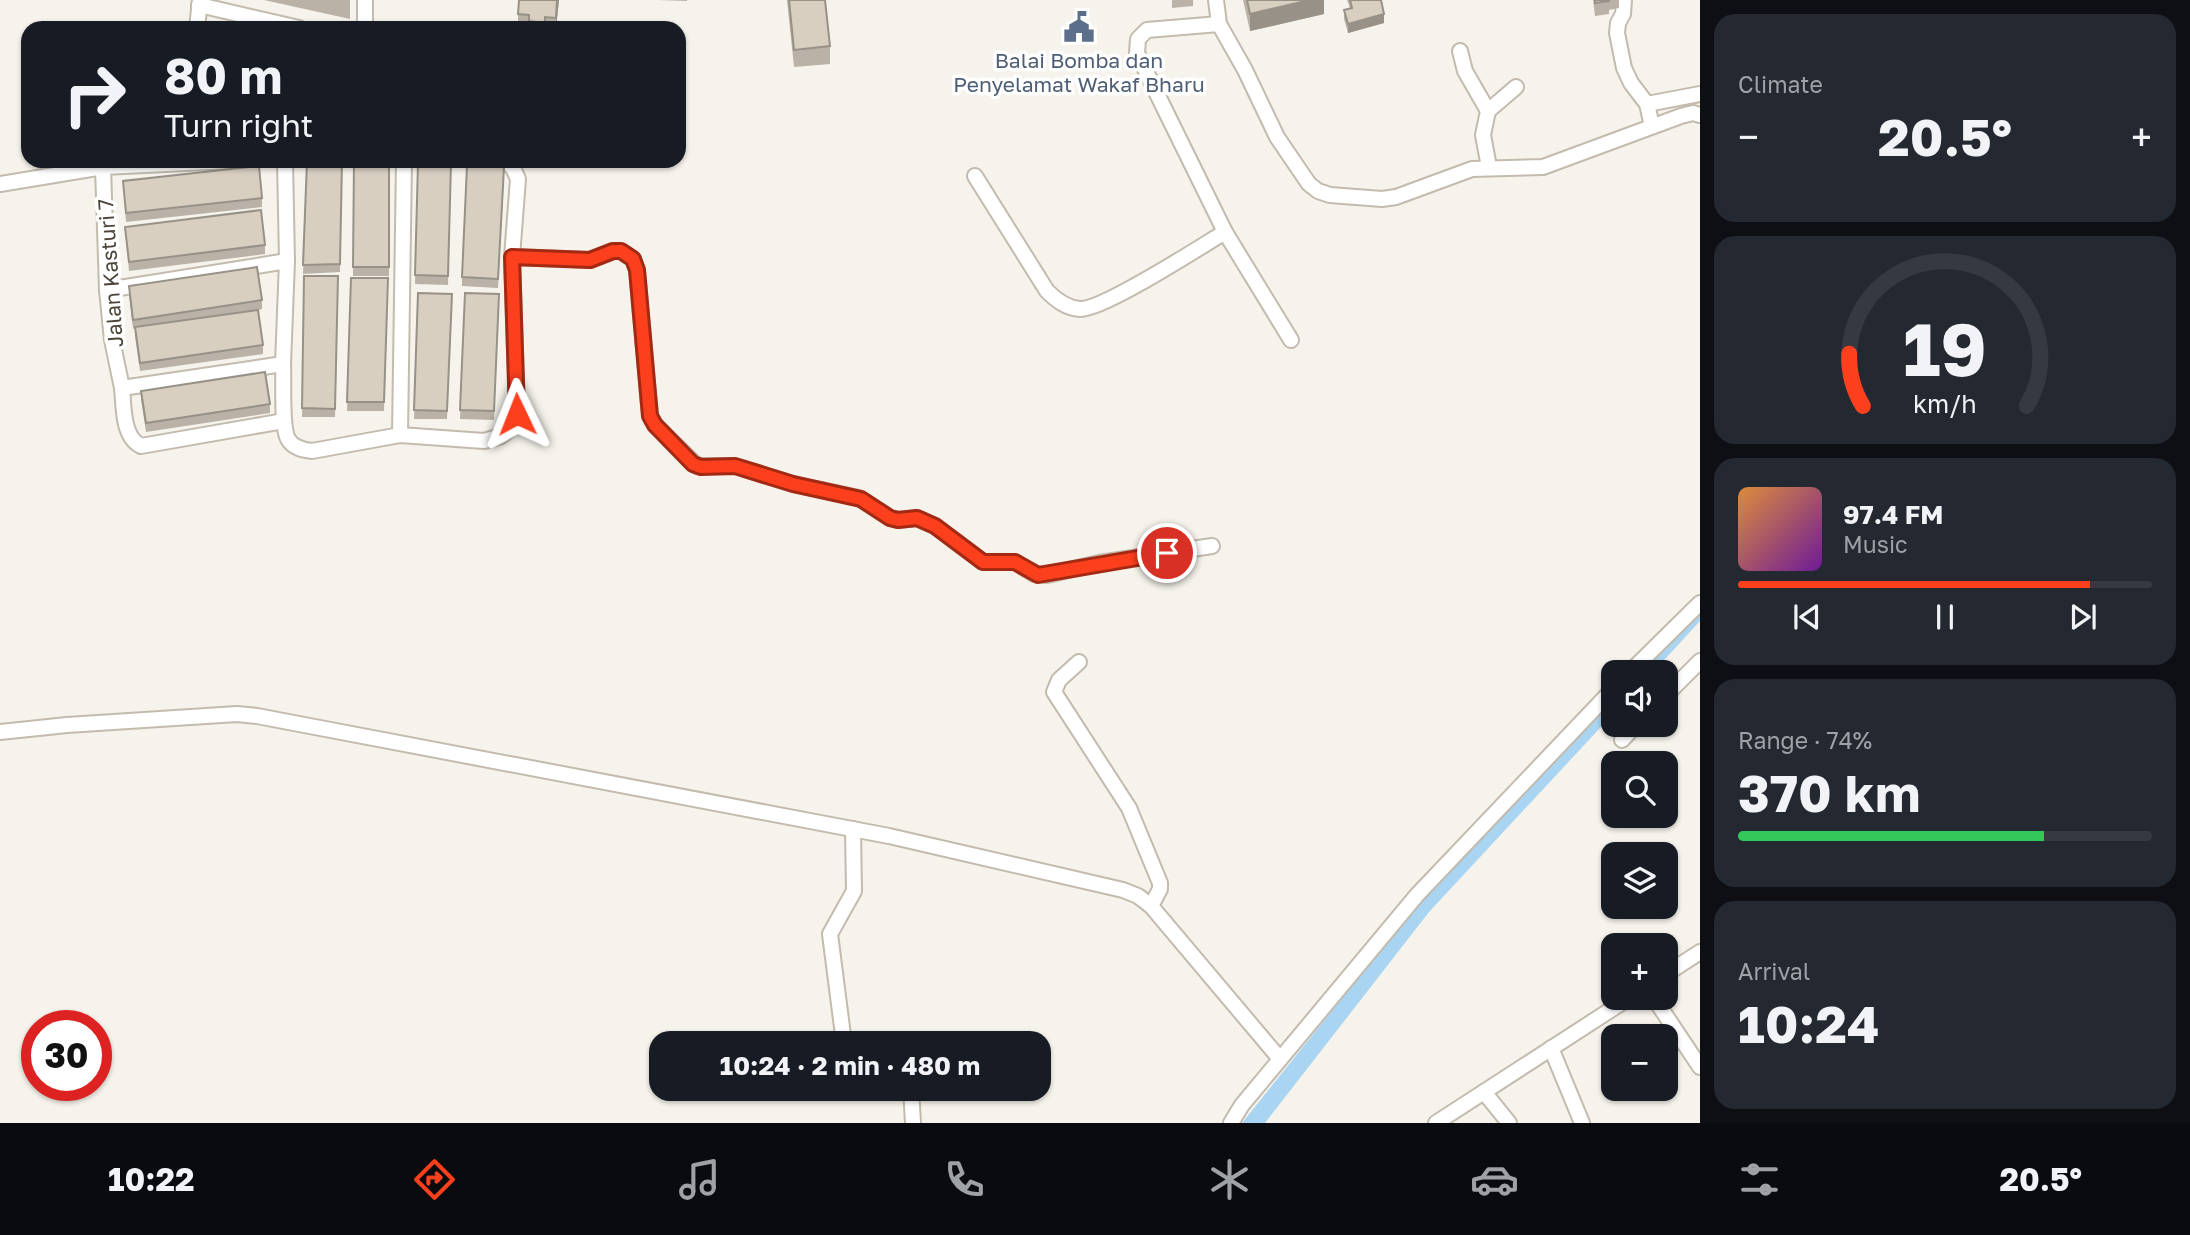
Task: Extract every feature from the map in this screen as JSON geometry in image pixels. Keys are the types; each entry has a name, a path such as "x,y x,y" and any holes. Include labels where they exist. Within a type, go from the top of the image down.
{"street":[{"path":"365,0 365,21"},
{"path":"1216,0 1219,24 1278,137 1309,184 1330,195 1382,199 1396,197 1472,169 1545,167 1681,116 1693,113 1700,115"},
{"path":"1624,0 1617,33 1624,68 1631,83 1647,104 1652,126"},
{"path":"198,21 200,3 271,21"},
{"path":"1219,24 1154,28 1142,34 1136,46 1139,60 1225,232 1291,340"},
{"path":"1460,51 1465,71 1488,111"},
{"path":"1489,167 1483,135 1488,111 1516,87"},
{"path":"1647,104 1700,94"},
{"path":"0,184 97,168"},
{"name":"Jalan Kasturi 7","path":"103,168 107,290 128,432 133,442 141,446 284,421"},
{"path":"285,168 287,261 284,421 287,439 299,449 312,451 400,435 484,441 501,436 511,428 517,414 512,257 518,180 513,168"},
{"path":"400,435 404,168"},
{"path":"975,176 1047,291 1056,300 1082,309 1109,299 1225,232"},
{"path":"512,257 590,260 613,251 625,252 633,259 637,270 650,416 655,425 697,466 735,466 793,484 861,499 890,518 917,518 935,526 983,562 1015,562 1038,575 1212,546"},
{"path":"107,290 287,261"},
{"path":"122,388 283,364"},
{"path":"1642,660 1700,603"},
{"path":"1678,683 1700,661"},
{"path":"1079,662 1059,680 1054,692 1129,808 1160,883 1151,906"},
{"path":"1231,1123 1242,1105 1417,895 1601,702"},
{"path":"0,732 237,714 257,716 853,829 1123,890 1138,896 1151,906 1280,1059"},
{"path":"1622,740 1625,737"},
{"path":"842,1031 830,934 855,891 853,829"},
{"path":"1678,966 1700,952"},
{"path":"1436,1123 1610,1010"},
{"path":"1662,1010 1700,1067"},
{"path":"1551,1048 1582,1123"},
{"path":"1484,1092 1509,1123"},
{"path":"912,1101 913,1123"}],"water":[{"path":"1700,608 1700,621 1664,660 1650,660"},
{"path":"1601,711 1601,727 1429,912 1265,1123 1242,1123 1424,896"}],"building":[{"path":"519,0 557,0 556,18 545,17 545,21 529,21 529,15 518,14"},
{"path":"789,0 825,0 830,46 794,50"},
{"path":"1247,0 1310,0 1250,14"},
{"path":"1350,0 1381,0 1384,14 1348,24 1344,10 1352,8"},
{"path":"259,168 262,198 126,213 123,181"},
{"path":"307,168 342,168 340,264 303,265"},
{"path":"354,168 389,168 389,267 353,267"},
{"path":"418,168 451,168 448,276 415,275"},
{"path":"467,168 504,168 498,279 462,277"},
{"path":"261,210 265,245 129,262 125,227"},
{"path":"257,267 262,300 133,320 129,286"},
{"path":"304,276 338,276 335,409 302,408"},
{"path":"351,278 388,278 384,402 347,402"},
{"path":"418,293 452,294 447,411 414,410"},
{"path":"465,293 499,294 494,411 460,410"},
{"path":"258,310 263,345 140,363 135,327"},
{"path":"265,372 270,404 146,423 141,391"}],"place":[{"name":"Balai Bomba dan Penyelamat Wakaf Bharu","path":"1079,27"}],"route":[{"path":"517,414 512,257 593,260 613,251 621,251 633,259 637,270 650,416 655,425 693,464 701,467 735,466 793,484 861,499 890,518 917,518 935,526 983,562 1015,562 1042,576 1100,563 1167,553"}]}
